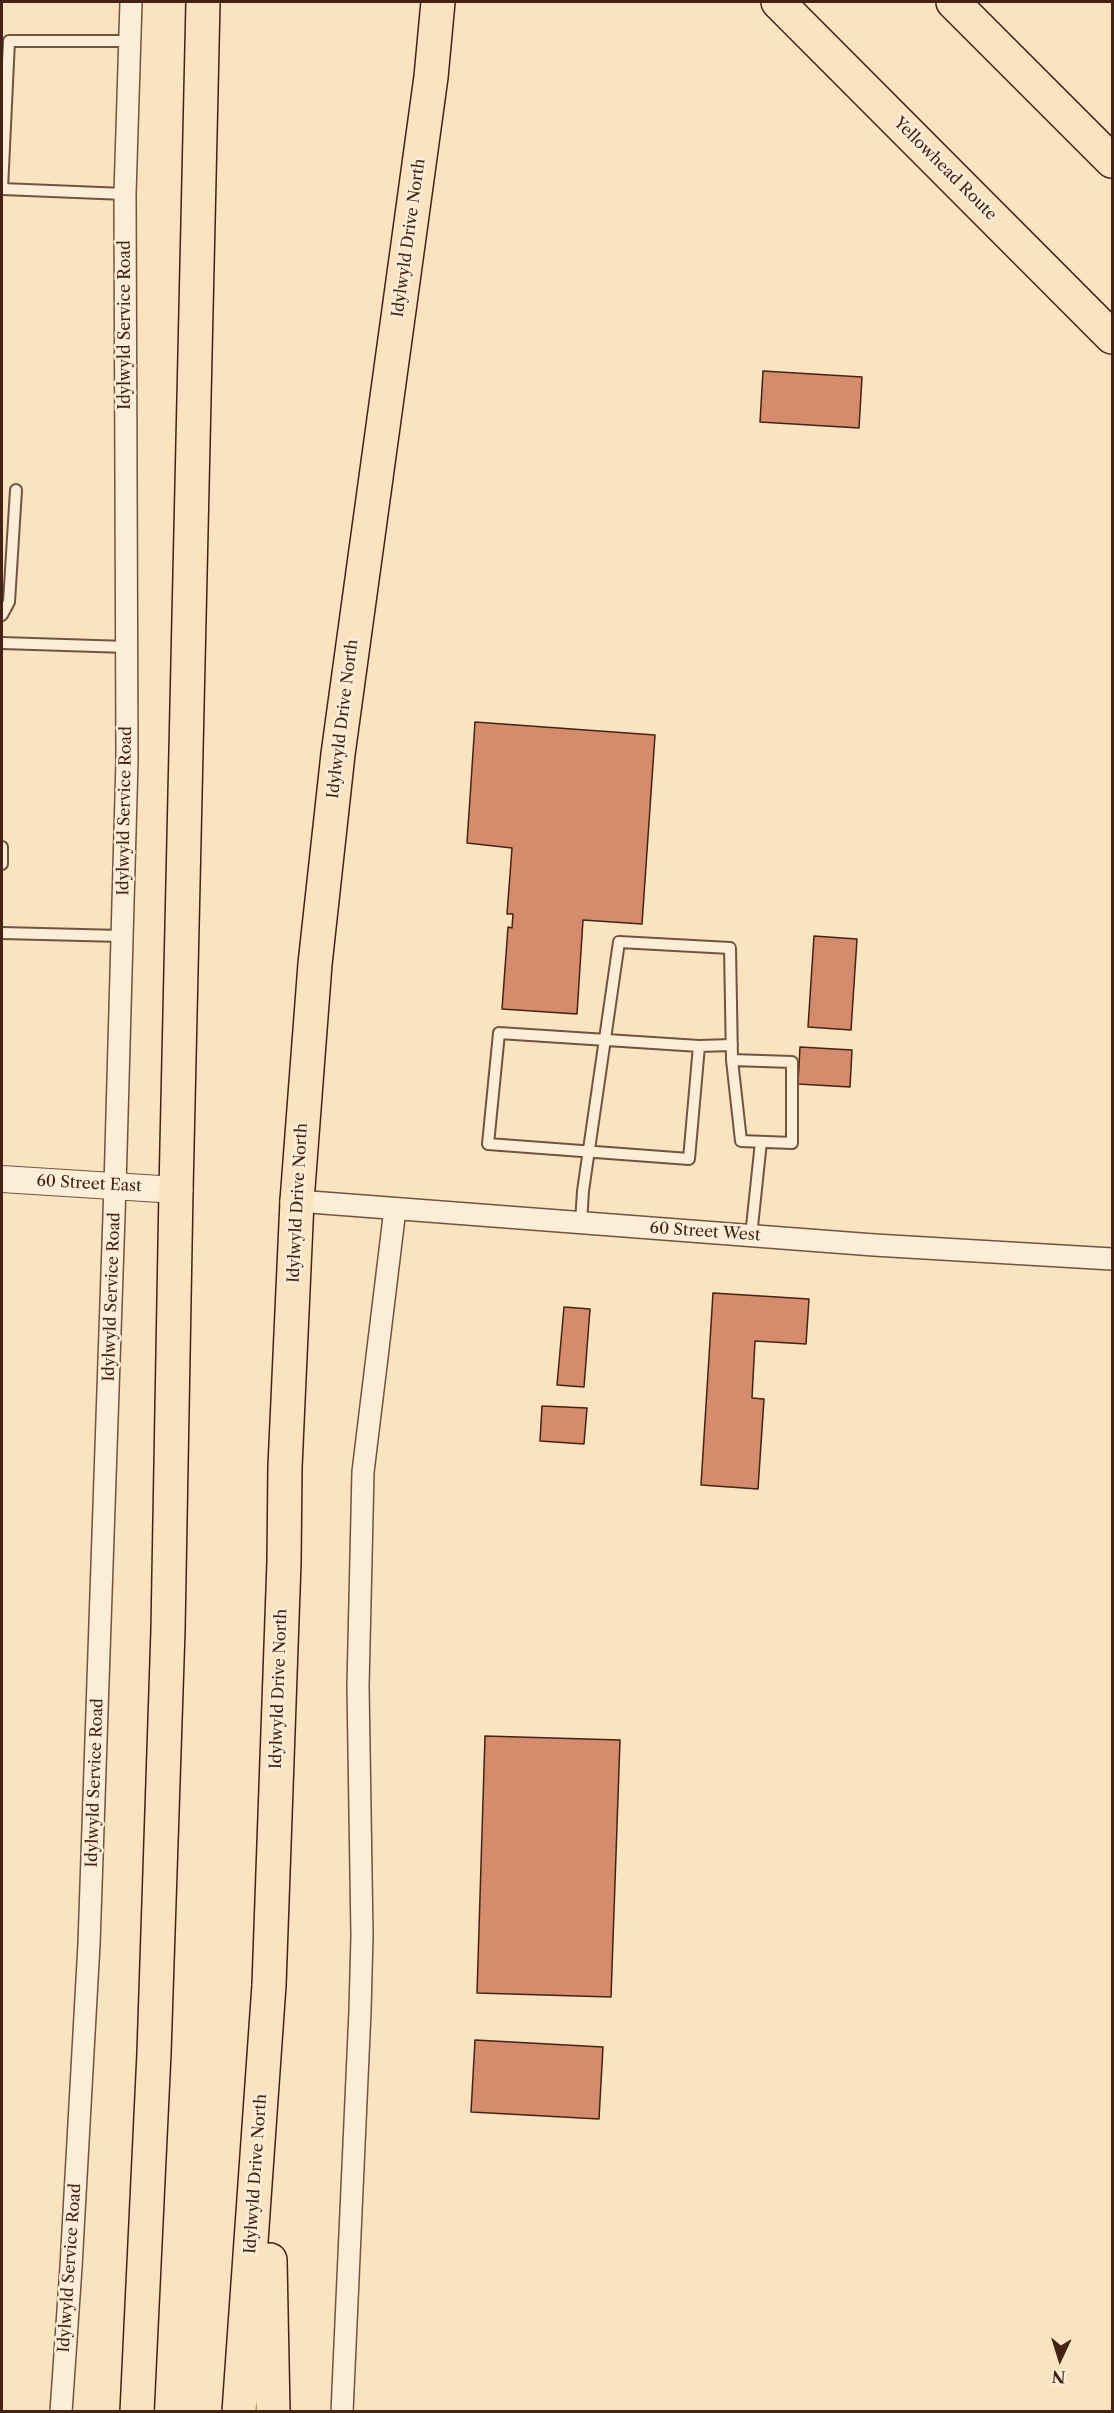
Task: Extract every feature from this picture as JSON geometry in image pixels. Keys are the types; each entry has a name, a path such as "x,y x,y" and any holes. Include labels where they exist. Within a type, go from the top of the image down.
{"highway":[{"path":"137,2412 153,2065 168,1630 203,2"},
{"name":"Idylwyld Drive North","path":"239,2412 269,1985 284,1562 285,1467 297,1201 315,964 338,754 431,77 438,2"},
{"name":"Yellowhead Route","path":"778,2 1113,337"},
{"path":"953,2 1113,161"},
{"path":"269,1985 270,2304 273,2412"}],"street":[{"name":"Idylwyld Service Road","path":"61,2412 89,1944 115,1186 127,761 125,194 131,2"},
{"name":"60 Street East","path":"2,1179 176,1190"},
{"name":"60 Street West","path":"297,1201 751,1236 1113,1259"},
{"path":"342,2412 362,1936 358,1686 363,1472 395,1209"}],"lane":[{"path":"125,194 2,189 5,41 129,41"},
{"path":"2,615 9,602 16,490"},
{"path":"2,643 126,646"},
{"path":"2,847 2,864"},
{"path":"2,933 122,936"},
{"path":"581,1223 589,1152 620,942 730,948 732,1060 741,1141 792,1143 792,1062 732,1060"},
{"path":"699,1046 689,1159 488,1144 499,1033 699,1046 732,1045"},
{"path":"751,1236 762,1142"}],"building":[{"path":"763,371 862,377 859,428 760,422"},
{"path":"475,722 655,735 642,924 583,920 577,1014 502,1009 508,927 512,928 513,914 507,914 512,848 467,843"},
{"path":"814,936 857,939 851,1030 808,1027"},
{"path":"800,1047 852,1050 850,1087 798,1084"},
{"path":"713,1293 809,1299 806,1344 755,1341 752,1398 764,1399 758,1489 701,1485"},
{"path":"564,1307 590,1309 584,1387 557,1385"},
{"path":"542,1406 587,1408 584,1444 540,1441"},
{"path":"485,1736 620,1740 611,1997 477,1993"},
{"path":"475,2040 603,2047 599,2119 471,2112"}]}
